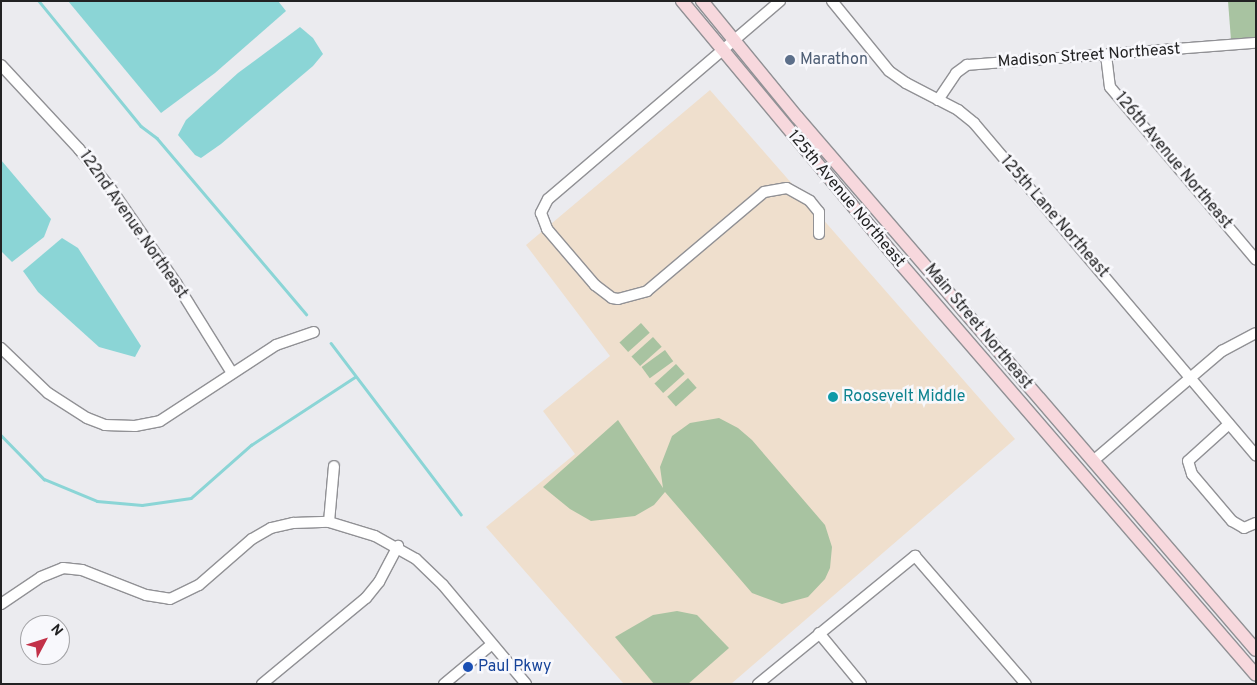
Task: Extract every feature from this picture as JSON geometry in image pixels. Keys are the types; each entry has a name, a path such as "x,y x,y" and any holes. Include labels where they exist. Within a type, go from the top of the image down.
{"main road":[{"path":"682,1 722,50"},
{"name":"Main Street Northeast","path":"702,1 1256,650"},
{"name":"125th Avenue Northeast","path":"722,50 1256,675"}],"street":[{"path":"780,1 548,199 541,213 547,229 595,285 612,298 618,299 647,291 764,192 787,188 810,201 818,212 819,234"},
{"name":"125th Lane Northeast","path":"832,1 889,71 906,84 938,100 974,123 1256,456"},
{"name":"Madison Street Northeast","path":"938,100 956,73 967,65 1256,43"},
{"name":"126th Avenue Northeast","path":"1106,55 1110,87 1256,260"},
{"name":"122nd Avenue Northeast","path":"1,65 79,149 111,189 176,283 232,373"},
{"path":"1,348 48,392 87,418 105,424 135,426 160,422 276,345 314,332"},
{"path":"1093,461 1222,350 1256,333"},
{"path":"1229,424 1188,461 1192,474 1232,521 1244,528 1256,522"},
{"path":"329,522 334,466"},
{"path":"1,604 40,577 63,568 82,570 146,595 170,599 199,585 252,539 271,528 293,523 329,522 375,536 398,546 444,585 526,684"},
{"path":"262,684 366,598 379,582 398,546"},
{"path":"758,684 914,556 1026,684"},
{"path":"819,633 861,684"},
{"path":"444,684 492,644"}],"shaded area":[{"path":"710,90 1015,439 731,684 624,684 486,527 575,454 543,411 610,356 526,245"}],"green space":[{"path":"1228,1 1256,1 1256,37 1231,40"},
{"path":"641,323 650,333 628,352 619,342"},
{"path":"653,337 662,347 640,366 631,356"},
{"path":"665,350 673,361 650,378 642,367"},
{"path":"676,364 685,374 663,393 654,383"},
{"path":"688,378 697,388 676,406 667,397"},
{"path":"719,418 738,428 752,440 825,525 832,547 830,568 825,579 808,597 782,604 752,593 665,492 654,505 635,516 591,521 570,509 543,487 618,420 663,488 660,467 672,436 690,423"},
{"path":"677,611 697,615 729,648 688,684 654,684 615,637 653,615"}],"water":[{"path":"68,1 278,1 286,11 215,73 161,113"},
{"path":"300,27 313,38 323,54 313,66 221,144 201,158 195,155 178,135 186,120 238,73"},
{"path":"1,160 51,219 44,237 12,262 1,251"},
{"path":"62,238 78,248 141,346 135,357 99,347 38,292 23,271"}],"waterway":[{"path":"39,1 141,126 157,138 306,314"},
{"path":"859,1 888,1"},
{"path":"331,343 461,514"},
{"path":"1,435 44,479 97,501 142,505 191,498 251,445 355,377"}],"place":[{"name":"Marathon","path":"790,60"},
{"name":"Roosevelt Middle","path":"833,397"},
{"name":"Paul Pkwy","path":"468,667"}]}
